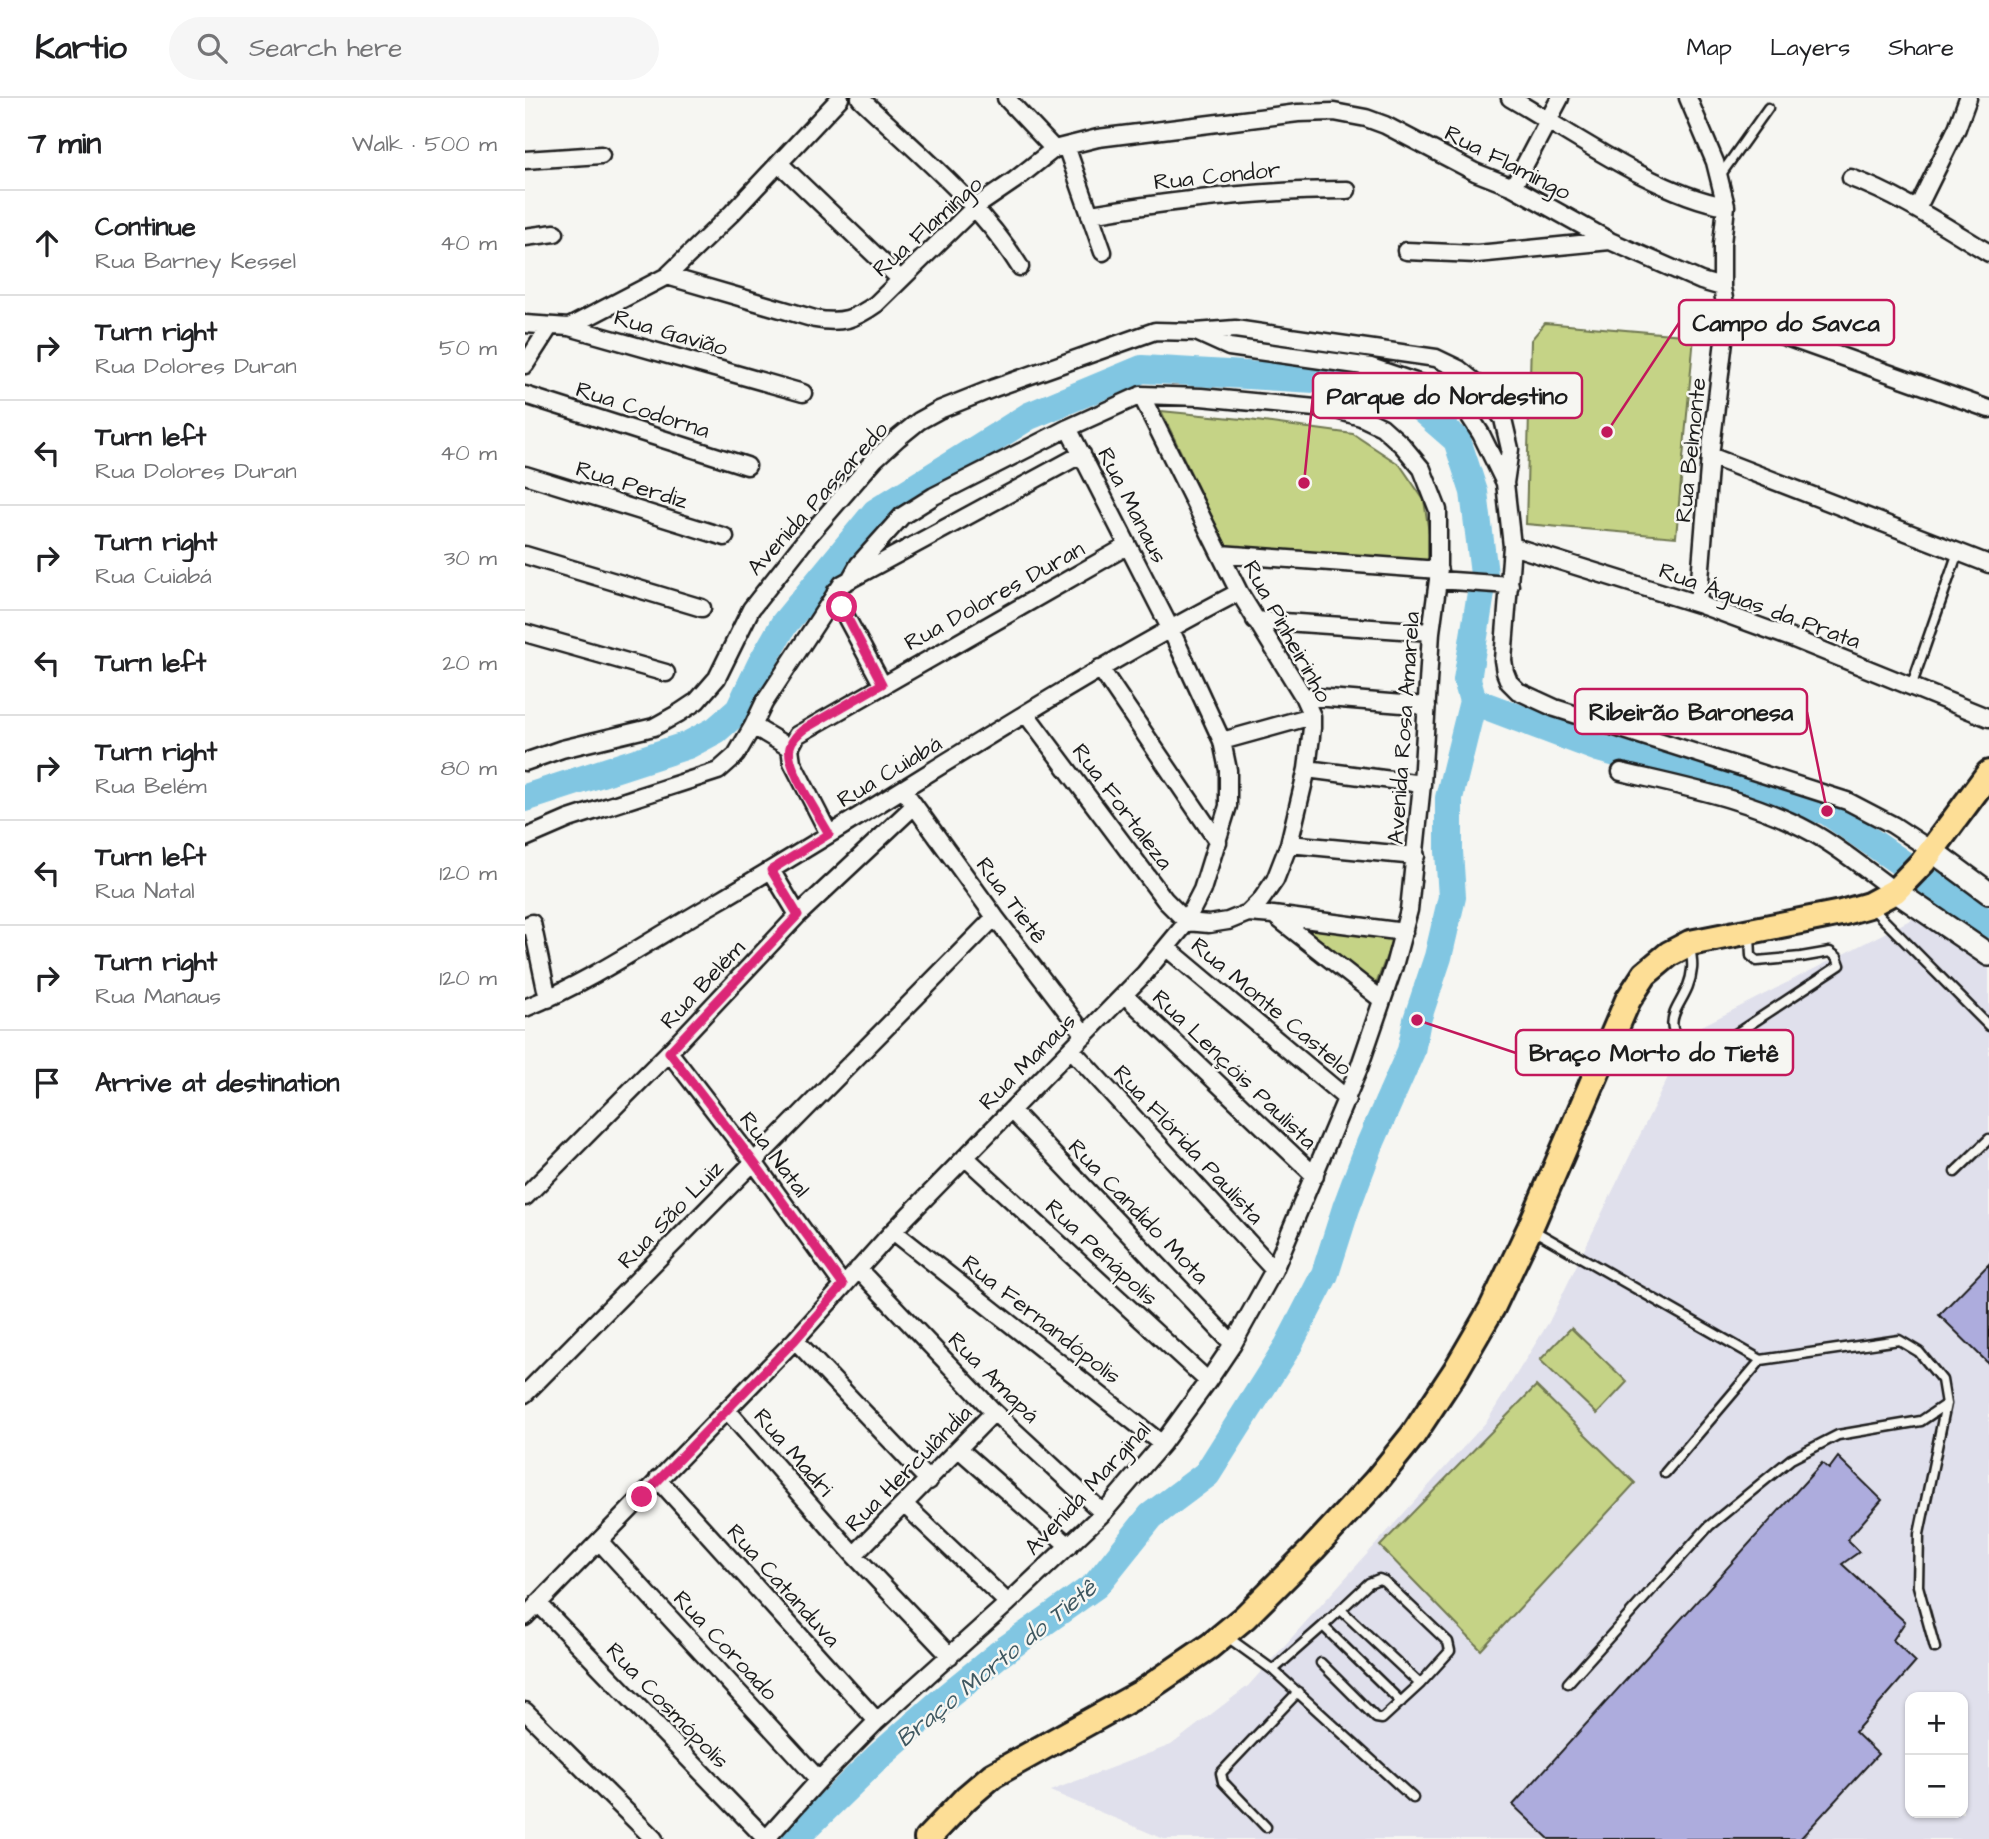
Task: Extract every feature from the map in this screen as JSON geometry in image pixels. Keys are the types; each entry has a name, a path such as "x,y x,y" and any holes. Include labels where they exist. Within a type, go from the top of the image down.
{"main road":[{"path":"927,1839 966,1798 993,1775 1141,1693 1178,1670 1224,1634 1245,1617 1313,1549 1376,1481 1413,1436 1492,1308 1531,1228 1628,1000 1645,974 1669,954 1690,943 1869,905 1914,871 1989,774"},
{"path":"950,1839 979,1806 1044,1746"}],"street":[{"path":"569,327 667,276 732,214 840,98"},
{"path":"860,98 974,208 1006,245 1020,267"},
{"path":"1006,98 1060,147 1091,214 1103,252"},
{"path":"1510,98 1626,167 1704,203 1726,206"},
{"path":"1513,187 1560,98"},
{"name":"Rua Belmonte","path":"1688,98 1715,162 1726,206 1722,244 1722,287 1727,316 1710,456 1698,604"},
{"path":"1917,209 1957,128 1968,98"},
{"name":"Rua Flamingo","path":"667,276 815,318 838,322 866,311 974,208 1060,147 1098,138 1284,114 1334,113 1366,118 1385,125 1475,172 1513,187 1610,241 1701,281 1722,287"},
{"path":"525,160 601,155"},
{"path":"779,163 900,279"},
{"path":"1851,178 1917,209 1989,253"},
{"name":"Rua Condor","path":"1091,214 1175,201 1280,190 1347,190"},
{"path":"525,237 555,233"},
{"path":"1406,251 1477,254 1610,241"},
{"path":"1727,316 1989,409"},
{"name":"Rua Gavião","path":"525,324 569,327 803,393"},
{"path":"525,365 550,326"},
{"name":"Avenida Passaredo","path":"525,762 562,749 654,727 705,694 717,678 751,609 782,568 875,459 919,421 994,388 1155,331 1235,329 1436,358 1459,369 1482,388 1503,419 1510,449 1505,483 1512,546 1503,660 1509,682 1518,691 1555,708 1847,801 1873,813 1914,871"},
{"name":"Avenida Passaredo","path":"1196,332 1229,347 1371,367 1445,392 1461,403 1481,434 1505,483"},
{"name":"Rua Codorna","path":"525,395 747,466"},
{"path":"851,578 859,564 902,516 935,496 1067,428 1141,395"},
{"name":"Rua Pinheirinho","path":"1141,395 1239,592 1303,696 1312,716 1312,741 1307,769 1289,844 1275,880 1248,914"},
{"name":"Avenida Rosa Amarela","path":"1141,395 1201,397 1336,410 1361,417 1382,428 1402,445 1422,469 1438,510 1439,575 1431,632 1412,895 1404,932 1347,1099"},
{"name":"Rua Manaus","path":"525,1617 795,1340 893,1231 1125,995 1187,922 1202,890 1225,821 1229,790 1222,741 1170,628 1067,428"},
{"path":"525,838 569,819 719,771 736,755 764,703 836,591 851,578 1082,454"},
{"path":"1710,456 1989,564"},
{"name":"Rua Perdiz","path":"525,475 725,537"},
{"name":"Rua Dolores Duran","path":"790,748 795,737 804,729 1127,546"},
{"name":"Rua Águas da Prata","path":"1512,546 1698,604 1794,639 1989,718"},
{"path":"1220,554 1439,575 1510,585"},
{"path":"525,555 702,608"},
{"path":"836,591 845,615 882,684"},
{"name":"Rua Cuiabá","path":"525,1008 593,976 904,790 1100,667 1239,592"},
{"path":"1255,620 1431,632"},
{"path":"525,633 666,673"},
{"path":"1100,667 1218,842"},
{"path":"1303,696 1427,706"},
{"name":"Rua Fortaleza","path":"1026,714 1165,900 1187,922"},
{"path":"1222,741 1312,716"},
{"path":"753,726 790,748 796,773 829,834"},
{"path":"1307,769 1422,784"},
{"path":"1621,772 1731,799 1914,871 1984,883"},
{"name":"Rua Tietê","path":"904,790 995,917 1085,1035"},
{"name":"Rua Belém","path":"525,1197 669,1052 798,915 914,806"},
{"path":"1289,844 1416,856"},
{"path":"771,870 798,915"},
{"path":"1914,871 1989,955"},
{"path":"1187,922 1217,924 1248,914 1273,915 1404,932"},
{"path":"1273,915 1382,1000"},
{"name":"Rua São Luiz","path":"525,1394 995,917"},
{"path":"529,924 548,999"},
{"name":"Rua Monte Castelo","path":"1167,948 1347,1099"},
{"name":"Rua Lençóis Paulista","path":"1125,995 1315,1176"},
{"name":"Rua Flórida Paulista","path":"1071,1049 1274,1270"},
{"name":"Rua Natal","path":"669,1052 843,1285"},
{"name":"Avenida Marginal","path":"766,1839 877,1721 1103,1513 1162,1444 1233,1344 1274,1270 1347,1099"},
{"name":"Rua Candido Mota","path":"1011,1110 1233,1344"},
{"name":"Rua Penápolis","path":"965,1157 1208,1381"},
{"name":"Rua Fernandópolis","path":"893,1231 1162,1444"},
{"name":"Rua Amapá","path":"858,1269 994,1412 1103,1513"},
{"path":"795,1340 929,1481"},
{"name":"Rua Madri","path":"727,1410 853,1555 950,1656"},
{"name":"Rua Herculândia","path":"853,1555 929,1481 994,1412"},
{"path":"959,1449 1069,1546"},
{"name":"Rua Catanduva","path":"658,1479 877,1721"},
{"path":"905,1505 1008,1603"},
{"name":"Rua Coroado","path":"600,1542 819,1780"},
{"name":"Rua Cosmópolis","path":"538,1603 766,1839"},
{"path":"525,1711 654,1839"}],"lane":[{"path":"1719,177 1768,108"},
{"path":"1911,687 1958,552"},
{"path":"1869,905 1989,1026"},
{"path":"1690,943 1692,969 1687,987 1675,1009 1673,1028 1677,1041 1692,1054 1707,1051 1840,965 1837,957 1830,952 1757,961 1751,957 1750,931"},
{"path":"1955,1172 1989,1139"},
{"path":"1531,1228 1762,1360 1899,1340 1919,1352 1942,1380 1946,1404 1919,1534 1918,1586 1935,1648"},
{"path":"1665,1473 1762,1360"},
{"path":"1568,1683 1709,1526 1791,1458 1837,1435 1921,1421 1946,1404"},
{"path":"1273,1670 1373,1580 1384,1581 1450,1646 1448,1656 1385,1718 1376,1718 1321,1664"},
{"path":"1341,1610 1419,1685"},
{"path":"1323,1626 1402,1702"},
{"path":"1224,1634 1273,1670 1413,1798"},
{"path":"1266,1826 1223,1782 1221,1773 1298,1692"}],"shaded area":[{"path":"1918,916 1989,965 1989,1839 1164,1839 1050,1791 1171,1745 1248,1686 1487,1421 1549,1322 1690,1032"}],"green space":[{"path":"1545,323 1694,336 1676,537 1526,524 1531,340"},
{"path":"1161,411 1353,434 1400,465 1424,500 1431,546 1429,562 1226,546"},
{"path":"1288,920 1393,939 1375,987"},
{"path":"1571,1328 1627,1382 1597,1414 1540,1360"},
{"path":"1536,1386 1635,1483 1481,1650 1380,1546"}],"building":[{"path":"1989,1264 1989,1364 1939,1315"},
{"path":"1838,1457 1882,1500 1847,1540 1859,1552 1842,1564 1905,1622 1893,1640 1916,1662 1855,1732 1878,1754 1800,1839 1549,1839 1513,1805 1822,1463 1829,1469"}],"waterway":[{"name":"Braço Morto do Tietê","path":"525,798 688,745 716,730 739,710 784,624 876,512 1029,416 1142,369 1366,382 1418,406 1457,440 1474,492 1484,574 1467,680 1473,701 1449,798 1452,897 1438,957 1417,1020 1411,1051 1370,1144 1325,1274 1288,1346 1207,1474 1151,1516 1096,1585 998,1655 944,1699 877,1758 794,1839"},
{"path":"1473,701 1598,748 1827,811 1989,924"}],"place":[{"name":"Campo do Savca","path":"1607,432"},
{"name":"Parque do Nordestino","path":"1304,483"},
{"name":"Ribeirão Baronesa","path":"1827,811"},
{"name":"Braço Morto do Tietê","path":"1417,1020"}],"route":[{"path":"642,1497 795,1340 843,1285 669,1052 798,915 771,870 829,834 796,773 790,754 791,744 804,729 882,684 842,607"}]}
